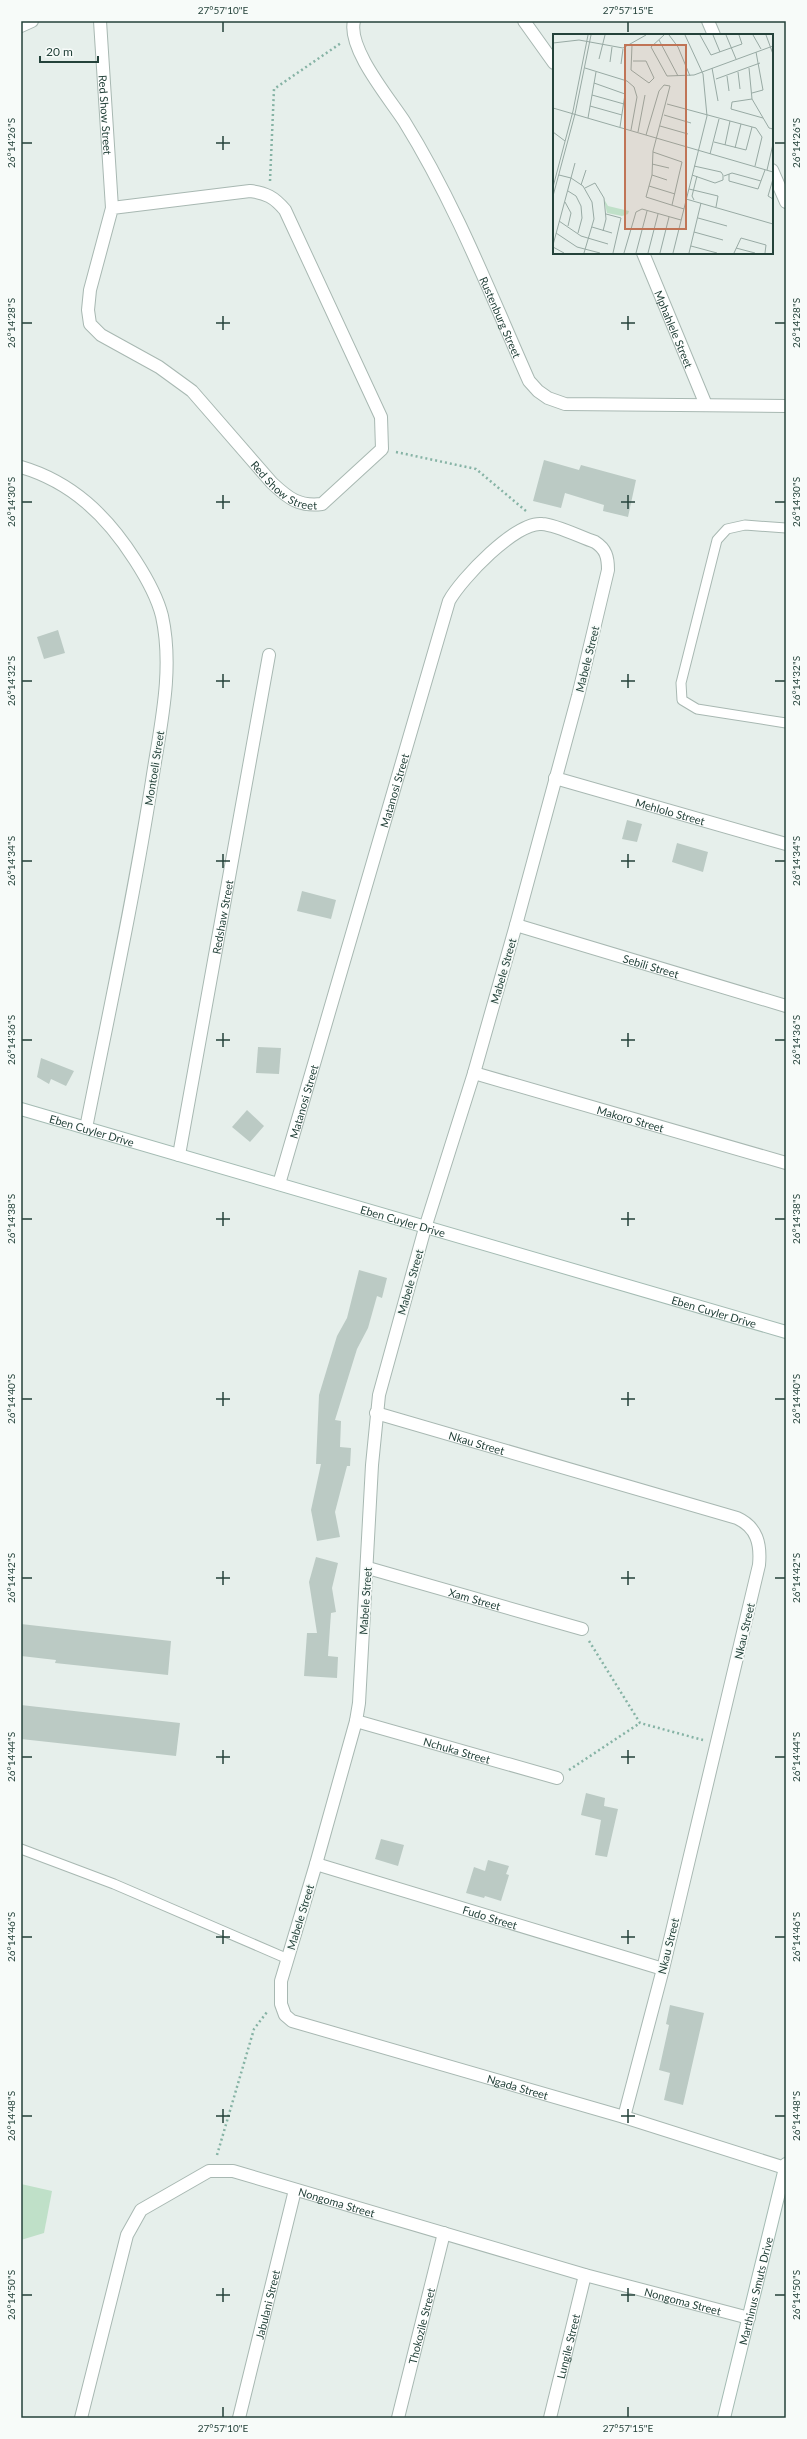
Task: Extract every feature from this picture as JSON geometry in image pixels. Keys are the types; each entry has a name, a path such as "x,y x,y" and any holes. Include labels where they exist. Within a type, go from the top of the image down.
{"street":[{"path":"21,26 32,21"},
{"name":"Red Show Street","path":"100,21 112,208 90,290 88,304 90,324 101,335 176,378 192,391 272,483 298,503 310,506 322,504 382,449"},
{"name":"Rustenburg Street","path":"354,21 353,35 362,58 386,93 436,174 454,209 529,381 538,391 565,404 786,406"},
{"path":"524,21 553,62"},
{"path":"708,21 714,34"},
{"path":"773,172 786,202"},
{"path":"112,208 250,191 275,198 285,210 298,236 381,417 382,449"},
{"name":"Mphahlele Street","path":"643,254 706,405"},
{"name":"Montoeli Street","path":"21,467 36,472 65,486 91,505 108,522 126,546 152,591 162,616 166,648 166,689 143,835 86,1128"},
{"name":"Mabele Street","path":"281,2004 281,1981 316,1864 356,1721 368,1568 376,1414 425,1228 474,1073 516,925 608,570 606,553 602,547 595,542 541,523"},
{"name":"Matanosi Street","path":"278,1184 445,612 456,589 475,567 520,530 541,523"},
{"name":"Redshaw Street","path":"179,1155 269,655"},
{"name":"Mehlolo Street","path":"555,778 786,844"},
{"name":"Sebili Street","path":"516,925 786,1006"},
{"name":"Makoro Street","path":"474,1073 786,1163"},
{"name":"Eben Cuyler Drive","path":"21,1109 786,1332"},
{"name":"Nkau Street","path":"376,1414 737,1518 749,1525 758,1539 759,1565 663,1969 624,2117"},
{"name":"Xam Street","path":"368,1568 582,1629"},
{"name":"Nchuka Street","path":"356,1721 557,1778"},
{"name":"Fudo Street","path":"316,1864 663,1969"},
{"name":"Ngada Street","path":"281,2004 285,2015 292,2021 624,2117 786,2166"},
{"name":"Marthinus Smuts Drive","path":"724,2418 786,2166"},
{"name":"Nongoma Street","path":"81,2418 127,2235 133,2221 149,2204 209,2171 233,2171 585,2275 749,2318"},
{"name":"Jabulani Street","path":"239,2418 294,2190"},
{"name":"Thokozile Street","path":"398,2418 444,2233"},
{"name":"Lungile Street","path":"550,2418 585,2275"}],"lane":[{"path":"786,528 745,525 727,529 717,540 681,683 682,700 697,709 786,724"},
{"path":"21,1849 114,1884 288,1959"}],"path":[{"path":"270,196 274,89 353,35"},
{"path":"382,449 476,469 541,523"},
{"path":"582,1629 640,1723 717,1744"},
{"path":"557,1778 640,1723"},
{"path":"209,2171 217,2156 254,2029 269,2010 281,2004"}],"green space":[{"path":"21,2184 52,2191 44,2233 21,2240"}],"building":[{"path":"544,460 579,470 581,465 636,480 628,517 603,511 604,505 565,493 561,508 533,501"},
{"path":"58,630 65,653 44,659 37,637"},
{"path":"627,820 642,824 637,842 622,839"},
{"path":"677,843 708,852 703,872 672,862"},
{"path":"302,891 336,900 331,919 297,911"},
{"path":"258,1047 281,1048 279,1074 256,1073"},
{"path":"41,1058 74,1071 66,1086 51,1079 49,1084 37,1077"},
{"path":"247,1110 264,1126 250,1142 232,1127"},
{"path":"359,1270 387,1278 382,1298 377,1296 368,1328 357,1349 335,1420 341,1421 340,1447 351,1448 350,1466 347,1466 335,1512 340,1537 317,1541 311,1510 321,1464 316,1464 319,1395 337,1336 347,1318"},
{"path":"316,1557 338,1563 332,1588 336,1612 331,1613 328,1656 338,1657 337,1678 304,1676 307,1633 317,1633 309,1582"},
{"path":"21,1624 171,1641 168,1675 55,1663 56,1660 21,1656"},
{"path":"21,1705 180,1723 176,1756 21,1739"},
{"path":"586,1793 605,1798 604,1806 618,1809 607,1857 595,1855 601,1820 581,1815"},
{"path":"381,1839 404,1845 398,1866 375,1859"},
{"path":"488,1860 509,1866 506,1874 509,1875 501,1901 485,1896 484,1898 466,1893 474,1867 485,1871"},
{"path":"670,2005 704,2013 683,2105 664,2100 670,2073 659,2070 669,2025 666,2024"}]}
